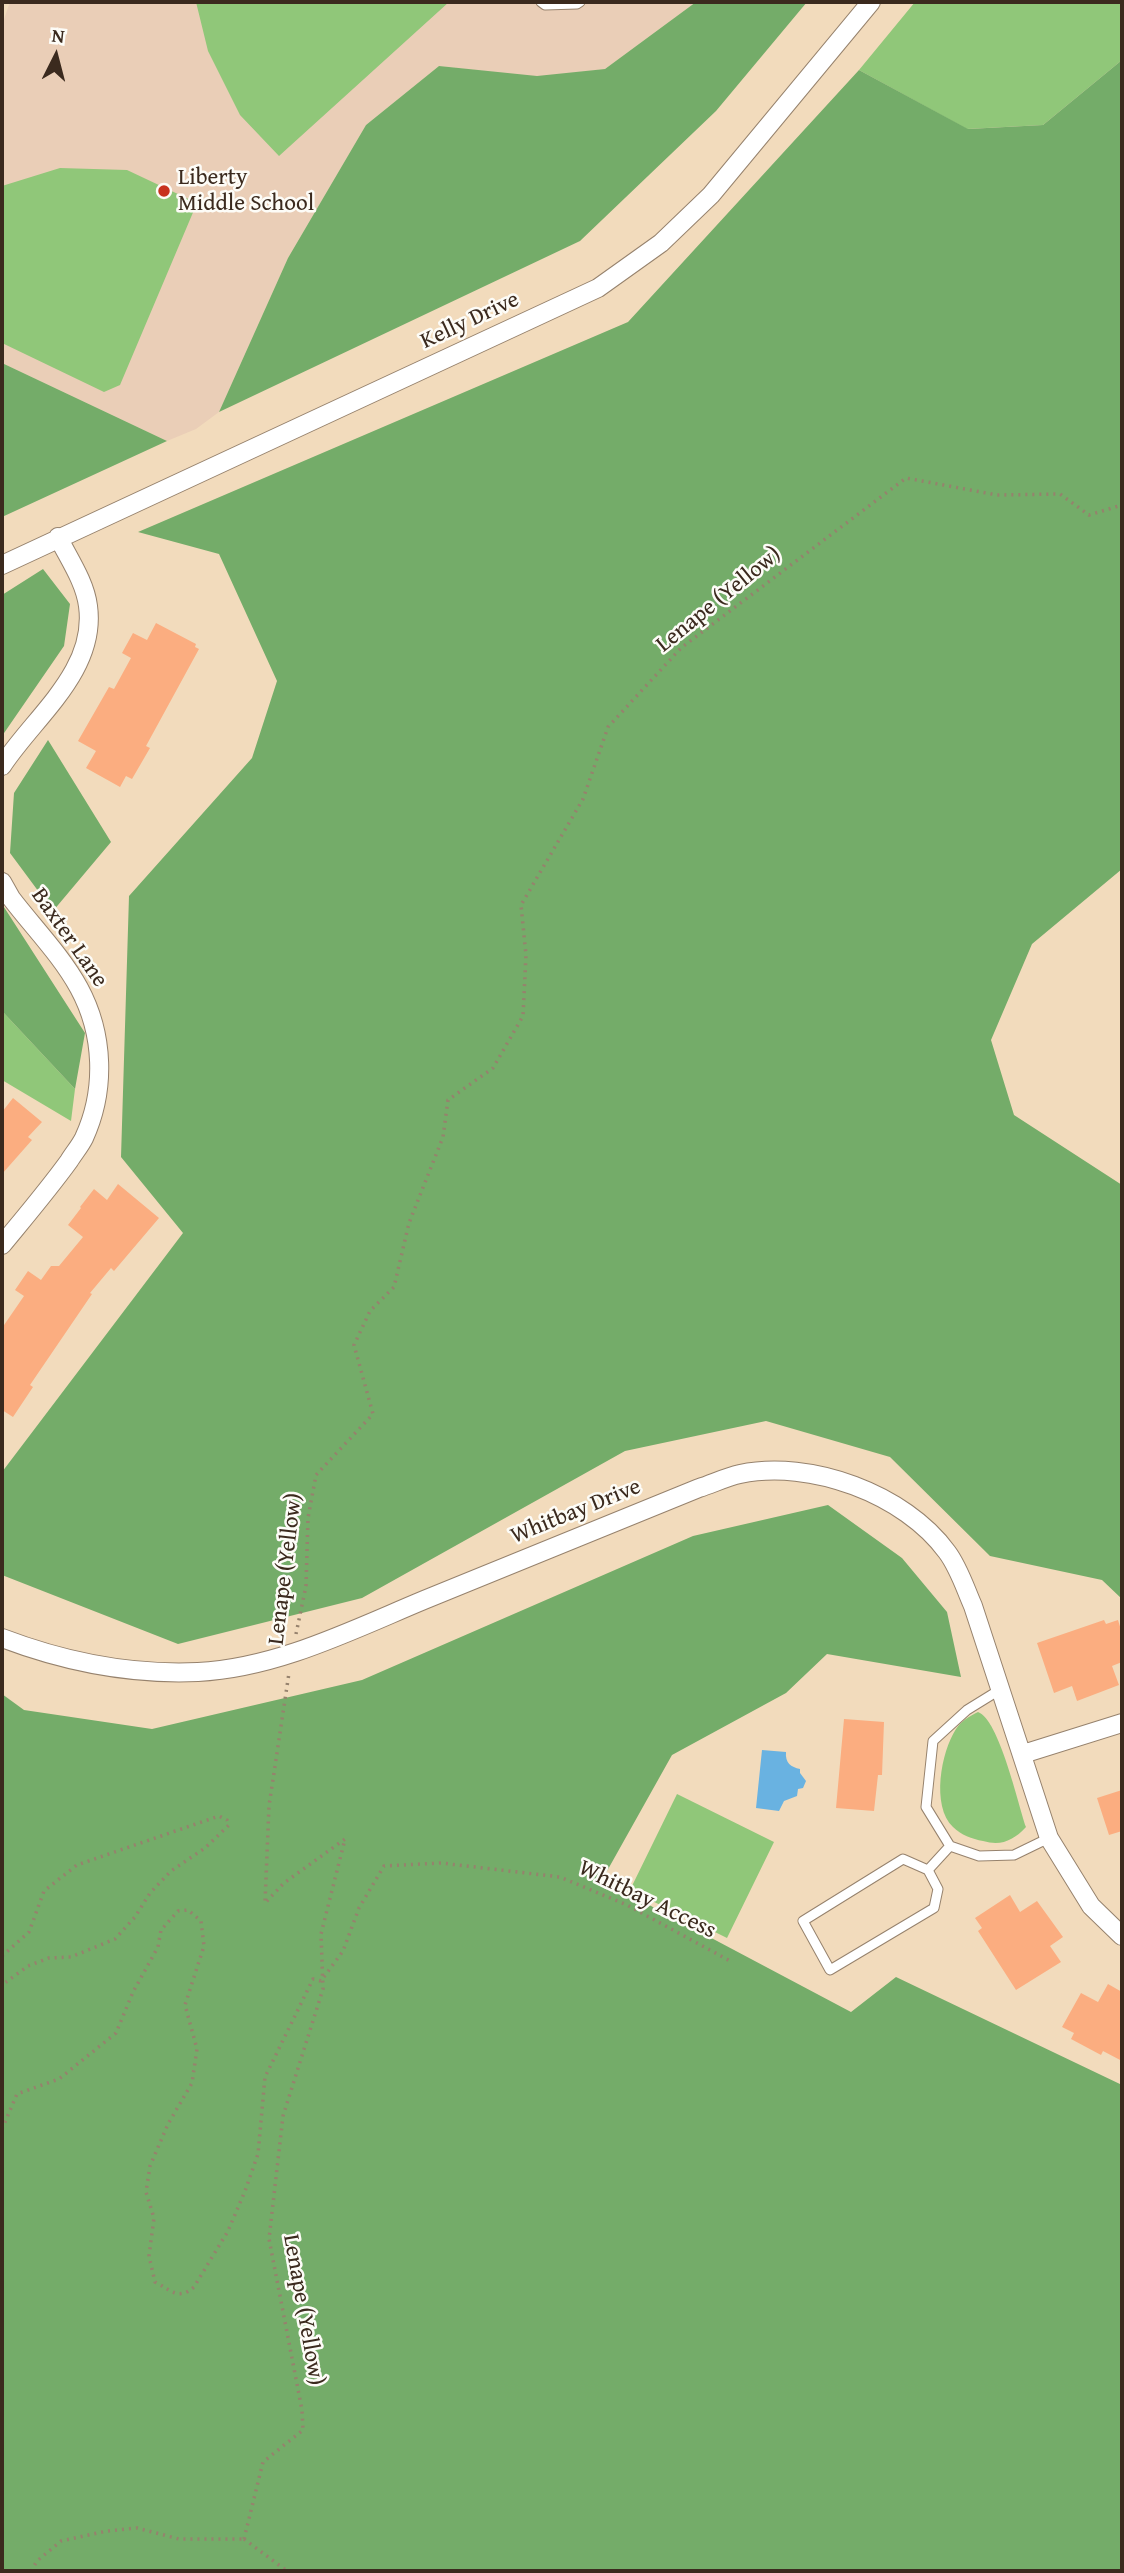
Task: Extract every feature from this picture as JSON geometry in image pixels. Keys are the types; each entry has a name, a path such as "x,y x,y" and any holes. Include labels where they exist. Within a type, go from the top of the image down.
{"street":[{"name":"Kelly Drive","path":"2,565 598,288 661,243 710,195 871,2"},
{"path":"2,766 14,747 69,680 88,641 88,604 79,578 58,537"},
{"name":"Baxter Lane","path":"2,882 78,987 98,1040 100,1075 95,1103 83,1139 55,1180 2,1245"},
{"name":"Whitbay Drive","path":"2,1638 40,1652 117,1669 198,1672 237,1667 293,1652 699,1488 740,1474 778,1471 814,1474 886,1500 919,1523 947,1552 961,1578 1001,1689 1049,1838 1091,1906 1122,1936"},
{"path":"1023,1754 1122,1723"}],"lane":[{"path":"541,2 545,5 580,2"},
{"path":"1001,1689 967,1710 933,1741 926,1807 950,1846 979,1856 1014,1856 1049,1838"},
{"path":"928,1870 950,1846"},
{"path":"903,1859 928,1870 938,1889 934,1908 830,1970 803,1921 903,1859"}],"path":[{"name":"Lenape (Yellow)","path":"244,2539 263,2462 303,2430 302,2410 269,2239 284,2116 323,1989 321,1934 345,1839 284,1883 265,1903 269,1806 306,1586 308,1518 316,1475 373,1414 355,1345 370,1311 394,1287 409,1223 443,1137 448,1100 493,1068 523,1016 526,955 521,905 583,799 608,727 681,648 906,478 997,495 1060,494 1088,515 1122,505"},
{"path":"2,1956 29,1932 44,1891 77,1866 219,1816 227,1820 229,1825 205,1848 171,1871 150,1893 135,1917 115,1940 71,1957 49,1958 28,1966 2,1984"},
{"name":"Whitbay Access","path":"321,1981 343,1951 359,1908 384,1866 441,1863 561,1877 627,1905 732,1962"},
{"path":"2,2129 18,2094 59,2078 116,2033 133,1992 158,1947 161,1930 178,1911 188,1910 201,1921 204,1946 185,2005 197,2049 191,2084 168,2124 150,2165 146,2192 154,2218 149,2256 155,2282 180,2295 186,2294 194,2287 228,2231 258,2154 265,2077 275,2052 313,1979 321,1981"},
{"path":"31,2571 37,2561 61,2541 137,2528 179,2539 244,2539 287,2571"}],"shaded area":[{"name":"Liberty Middle School","path":"10,2 696,2 605,69 537,77 439,66 366,125 288,258 219,412 196,429 167,441 2,363 2,25"}],"green space":[{"path":"196,2 449,2 279,156 240,115 208,51"},
{"path":"696,2 807,2 716,111 580,241 219,412 288,258 366,125 439,66 537,76 605,69"},
{"path":"915,2 1122,2 1122,60 1043,125 967,129 859,70"},
{"path":"1122,60 1122,869 1032,944 991,1040 1014,1115 1122,1185 1122,1599 1102,1580 990,1556 890,1457 766,1421 625,1451 362,1598 178,1644 2,1575 2,1472 183,1233 121,1157 129,896 252,758 277,681 219,554 138,532 628,322 859,70 968,129 1043,125"},
{"path":"60,168 127,170 197,203 120,385 104,392 2,343 2,186"},
{"path":"2,363 167,441 2,517"},
{"path":"43,569 70,604 64,646 2,736 2,595"},
{"path":"48,740 111,842 53,911 10,853 14,793"},
{"path":"2,904 85,1033 75,1089 2,1011"},
{"path":"2,1011 75,1089 71,1121 2,1080"},
{"path":"828,1505 902,1558 947,1612 961,1677 827,1654 786,1693 672,1755 602,1880 851,2012 896,1977 1122,2085 1122,2571 2,2571 2,1694 24,1710 152,1729 362,1680 693,1536"},
{"path":"978,1712 986,1718 1000,1745 1026,1827 1011,1839 1001,1842 979,1840 960,1832 946,1818 942,1806 941,1779 946,1751 960,1724"},
{"path":"677,1794 774,1842 727,1938 630,1890"}],"water":[{"path":"762,1750 786,1752 788,1762 800,1769 806,1781 803,1788 798,1789 797,1796 784,1801 779,1811 756,1808"}],"building":[{"path":"156,623 196,644 195,647 199,649 146,746 150,748 132,779 126,776 120,787 86,768 96,751 78,741 109,687 114,689 131,658 122,653 133,633 147,640"},
{"path":"13,1098 42,1122 28,1137 32,1140 2,1174 2,1112"},
{"path":"118,1184 159,1218 114,1271 111,1268 90,1293 92,1294 30,1385 33,1387 13,1417 2,1410 2,1328 24,1296 15,1290 28,1271 41,1280 51,1266 59,1266 83,1237 68,1225 80,1207 94,1189 107,1200"},
{"path":"1104,1620 1106,1624 1118,1620 1122,1633 1122,1662 1112,1666 1119,1685 1077,1701 1072,1686 1054,1693 1037,1643"},
{"path":"844,1719 884,1722 882,1775 878,1775 874,1811 836,1808"},
{"path":"1122,1790 1122,1831 1109,1835 1097,1798"},
{"path":"1010,1895 1020,1912 1037,1901 1063,1937 1050,1946 1061,1962 1016,1990 978,1931 982,1928 975,1918"},
{"path":"1108,1984 1122,1992 1122,2061 1103,2051 1101,2055 1071,2039 1074,2033 1062,2027 1081,1993 1098,2002"}],"place":[{"name":"Liberty Middle School","path":"164,191"}]}
